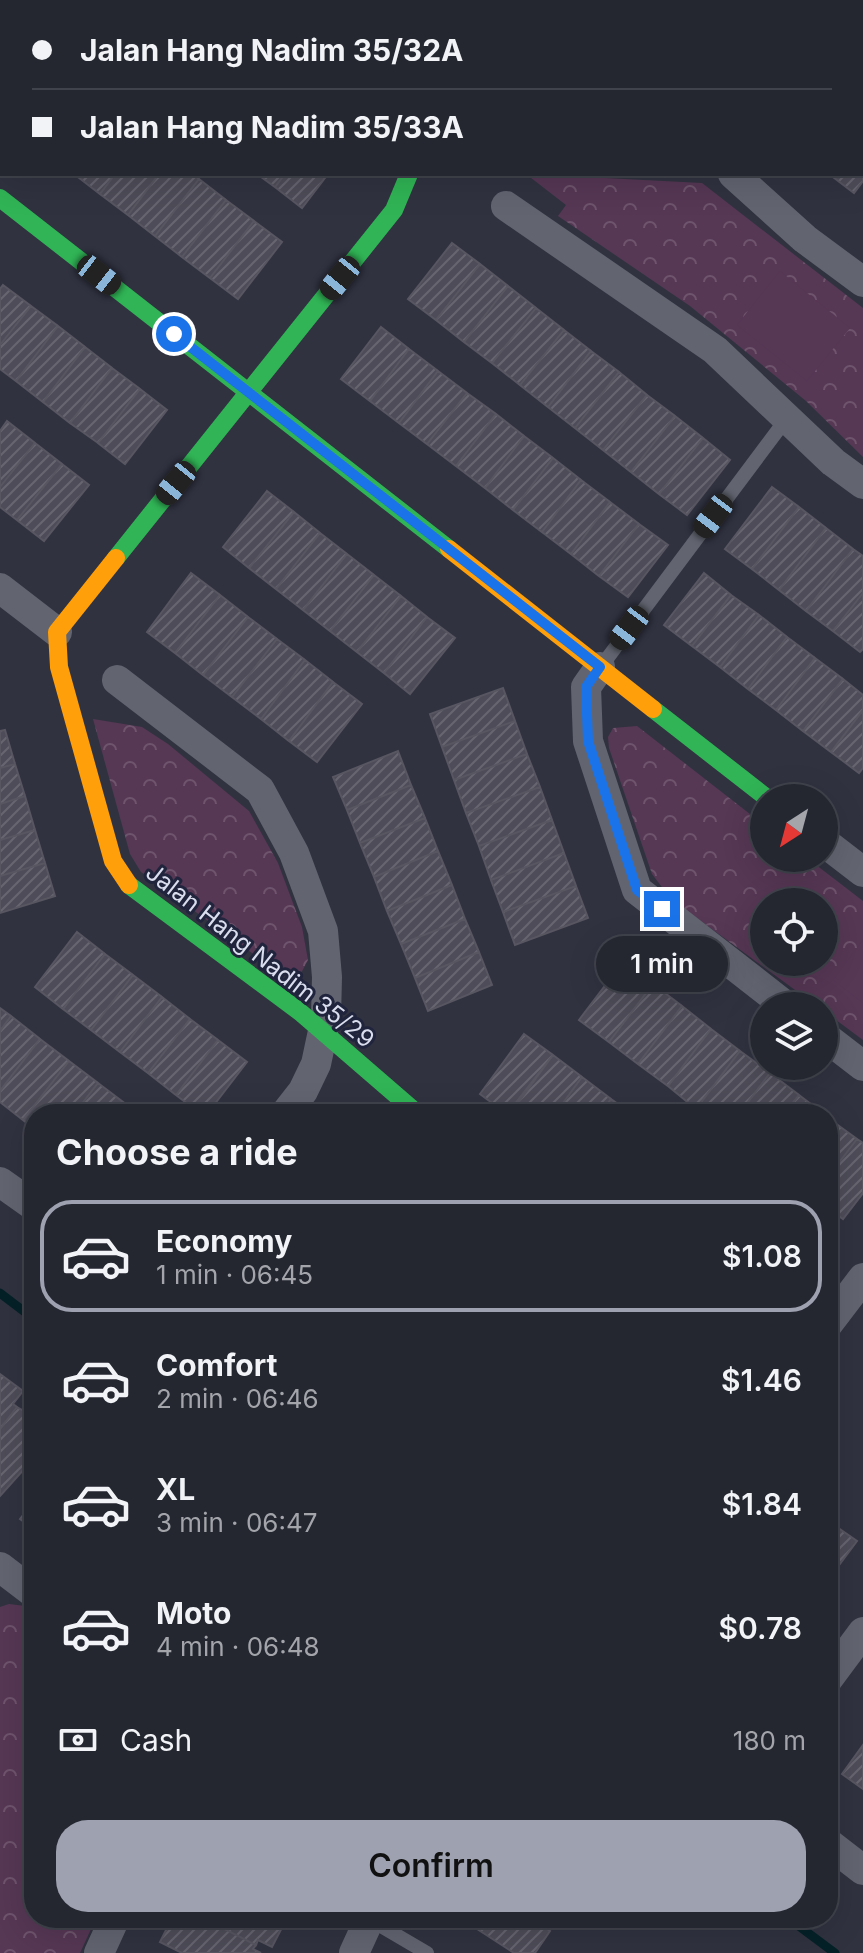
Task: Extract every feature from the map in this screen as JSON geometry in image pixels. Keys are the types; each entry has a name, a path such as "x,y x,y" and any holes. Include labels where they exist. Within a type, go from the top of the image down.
{"street":[{"path":"0,588 57,632 394,210 408,176"},
{"path":"735,176 805,239 863,282"},
{"path":"0,198 750,785"},
{"path":"506,206 715,350 833,462 863,484"},
{"name":"Jalan Hang Nadim 35/29","path":"57,632 59,667 113,861 131,888 324,1033 406,1104"},
{"path":"600,667 586,687 588,741 637,890 768,992"},
{"path":"117,680 260,790 294,853 323,931 327,977 324,1033 316,1064 293,1104"},
{"path":"838,853 863,872"},
{"path":"838,1047 863,1066"},
{"path":"0,1182 24,1199"},
{"path":"838,1311 863,1278"},
{"path":"0,1567 24,1585"},
{"path":"838,1666 863,1632"},
{"path":"838,1851 863,1870"},
{"path":"99,1953 110,1928"},
{"path":"354,1953 365,1928"}],"lane":[{"path":"600,667 787,418"},
{"path":"386,1928 427,1953"}],"green space":[{"path":"529,176 702,183 863,308 863,457 806,401 690,306 558,216 566,205"},
{"path":"780,271 850,328 807,381 737,325"},
{"path":"93,719 142,727 168,744 249,811 278,863 302,927 308,960 300,975 282,975 141,872 130,854"},
{"path":"637,726 750,814 750,872 825,872 863,901 863,1040 838,1021 838,992 798,992 776,976 838,976 838,888 750,888 750,957 671,899 652,874 609,748 608,737 613,728"},
{"path":"863,940 863,1003 833,980"},
{"path":"9,1604 24,1606 24,1928 91,1928 80,1953 0,1953 0,1607"}],"building":[{"path":"77,176 114,176 100,194"},
{"path":"114,176 157,176 128,215 100,194"},
{"path":"157,176 195,176 199,179 155,236 128,215"},
{"path":"260,176 283,176 275,187"},
{"path":"283,176 326,176 302,208 275,187"},
{"path":"832,176 863,176 854,193"},
{"path":"199,179 226,200 182,257 155,236"},
{"path":"226,200 254,221 210,278 182,257"},
{"path":"254,221 282,242 238,299 210,278"},
{"path":"452,243 480,264 436,320 408,299"},
{"path":"480,264 508,286 464,342 436,320"},
{"path":"3,285 31,306 0,345 0,289"},
{"path":"508,286 536,308 492,363 464,342"},
{"path":"31,306 58,326 16,381 0,369 0,345"},
{"path":"536,308 564,330 520,385 492,363"},
{"path":"58,326 85,347 43,402 16,381"},
{"path":"381,327 409,349 370,401 341,379"},
{"path":"564,330 591,351 548,407 520,385"},
{"path":"85,347 112,368 70,423 43,402"},
{"path":"409,349 438,371 399,423 370,401"},
{"path":"591,351 619,372 575,428 548,407"},
{"path":"112,368 140,389 98,443 70,423"},
{"path":"438,371 467,393 427,444 399,423"},
{"path":"619,372 647,395 603,450 575,428"},
{"path":"140,389 167,410 125,464 98,443"},
{"path":"467,393 496,414 456,466 427,444"},
{"path":"647,395 675,416 631,472 603,450"},
{"path":"496,414 524,436 485,488 456,466"},
{"path":"675,416 703,438 659,494 631,472"},
{"path":"7,421 35,443 0,487 0,431"},
{"path":"524,436 553,458 513,510 485,488"},
{"path":"703,438 730,460 687,515 659,494"},
{"path":"35,443 62,464 17,520 0,507 0,487"},
{"path":"553,458 581,480 542,532 513,510"},
{"path":"62,464 89,485 44,541 17,520"},
{"path":"581,480 610,502 571,554 542,532"},
{"path":"772,487 799,507 752,569 725,549"},
{"path":"267,491 294,512 249,568 223,547"},
{"path":"610,502 639,524 599,576 571,554"},
{"path":"799,507 826,528 779,590 752,569"},
{"path":"294,512 320,533 276,589 249,568"},
{"path":"639,524 668,545 628,597 599,576"},
{"path":"826,528 853,549 806,611 779,590"},
{"path":"320,533 347,554 303,610 276,589"},
{"path":"853,549 863,556 863,593 833,631 806,611"},
{"path":"347,554 374,575 330,631 303,610"},
{"path":"191,573 220,595 175,653 147,632"},
{"path":"704,573 731,595 692,646 664,625"},
{"path":"374,575 401,596 357,652 330,631"},
{"path":"863,593 863,649 860,652 833,631"},
{"path":"220,595 248,617 203,675 175,653"},
{"path":"731,595 759,615 720,667 692,646"},
{"path":"401,596 427,617 384,673 357,652"},
{"path":"759,615 787,637 748,689 720,667"},
{"path":"248,617 277,639 232,697 203,675"},
{"path":"427,617 455,638 410,694 384,673"},
{"path":"787,637 815,658 776,710 748,689"},
{"path":"277,639 305,660 261,719 232,697"},
{"path":"815,658 843,679 803,731 776,710"},
{"path":"305,660 333,682 289,741 261,719"},
{"path":"843,679 863,695 863,710 831,752 803,731"},
{"path":"333,682 362,704 317,762 289,741"},
{"path":"503,688 515,721 442,747 430,714"},
{"path":"863,710 863,768 859,773 831,752"},
{"path":"515,721 527,754 454,780 442,747"},
{"path":"5,730 15,764 0,768 0,731"},
{"path":"398,751 411,785 347,810 333,777"},
{"path":"527,754 540,787 466,813 454,780"},
{"path":"15,764 25,796 0,804 0,768"},
{"path":"411,785 425,818 360,843 347,810"},
{"path":"540,787 552,820 479,846 466,813"},
{"path":"25,796 35,830 0,840 0,804"},
{"path":"425,818 438,851 374,877 360,843"},
{"path":"552,820 564,853 491,880 479,846"},
{"path":"35,830 45,863 0,876 0,840"},
{"path":"438,851 452,885 387,911 374,877"},
{"path":"564,853 576,886 503,912 491,880"},
{"path":"45,863 55,896 0,913 0,876"},
{"path":"452,885 465,919 401,944 387,911"},
{"path":"576,886 588,918 515,945 503,912"},
{"path":"465,919 479,952 415,978 401,944"},
{"path":"77,932 105,954 63,1009 35,987"},
{"path":"479,952 492,985 428,1011 415,978"},
{"path":"105,954 133,975 91,1030 63,1009"},
{"path":"623,962 653,984 609,1042 579,1020"},
{"path":"133,975 162,997 120,1052 91,1030"},
{"path":"653,984 682,1006 638,1064 609,1042"},
{"path":"162,997 190,1019 148,1073 120,1052"},
{"path":"682,1006 711,1029 668,1086 638,1064"},
{"path":"0,1008 11,1016 0,1031"},
{"path":"11,1016 40,1039 0,1091 0,1031"},
{"path":"190,1019 218,1040 176,1095 148,1073"},
{"path":"711,1029 740,1051 700,1104 690,1104 668,1086"},
{"path":"524,1034 553,1055 515,1104 494,1104 480,1094"},
{"path":"40,1039 69,1061 35,1104 24,1104 23,1120 0,1102 0,1091"},
{"path":"218,1040 247,1062 215,1104 188,1104 176,1095"},
{"path":"740,1051 750,1058 750,1080 765,1080 747,1104 700,1104"},
{"path":"553,1055 582,1077 562,1104 517,1104"},
{"path":"69,1061 98,1083 82,1104 35,1104"},
{"path":"582,1077 611,1099 607,1104 562,1104"},
{"path":"765,1080 779,1080 799,1095 792,1104 747,1104"},
{"path":"98,1083 126,1104 82,1104"},
{"path":"799,1095 811,1104 792,1104"},
{"path":"838,1125 857,1139 838,1164"},
{"path":"857,1139 863,1143 863,1193 843,1219 838,1215 838,1164"},
{"path":"0,1374 23,1391 13,1404 17,1407 0,1429"},
{"path":"17,1407 22,1410 24,1407 24,1469 0,1496 0,1429"},
{"path":"838,1528 857,1541 838,1567"},
{"path":"863,1745 863,1789 842,1774"},
{"path":"167,1928 223,1928 256,1945 253,1949 261,1953 182,1953 160,1942"},
{"path":"223,1928 282,1928 272,1947 258,1940 256,1945"},
{"path":"476,1928 546,1928 550,1931 535,1953 514,1953"}],"waterway":[{"path":"0,1293 24,1311"},
{"path":"801,1928 835,1953"}],"traffic: fast":[{"path":"116,558 394,210 408,176"},
{"path":"0,198 449,549"},
{"path":"653,709 750,785"},
{"path":"129,885 300,1012 406,1104"}],"traffic: slow":[{"path":"449,549 653,709"},
{"path":"116,558 57,632 59,667 113,861 129,885"}],"route":[{"path":"174,334 600,667 586,687 588,741 637,890 662,909"}]}
